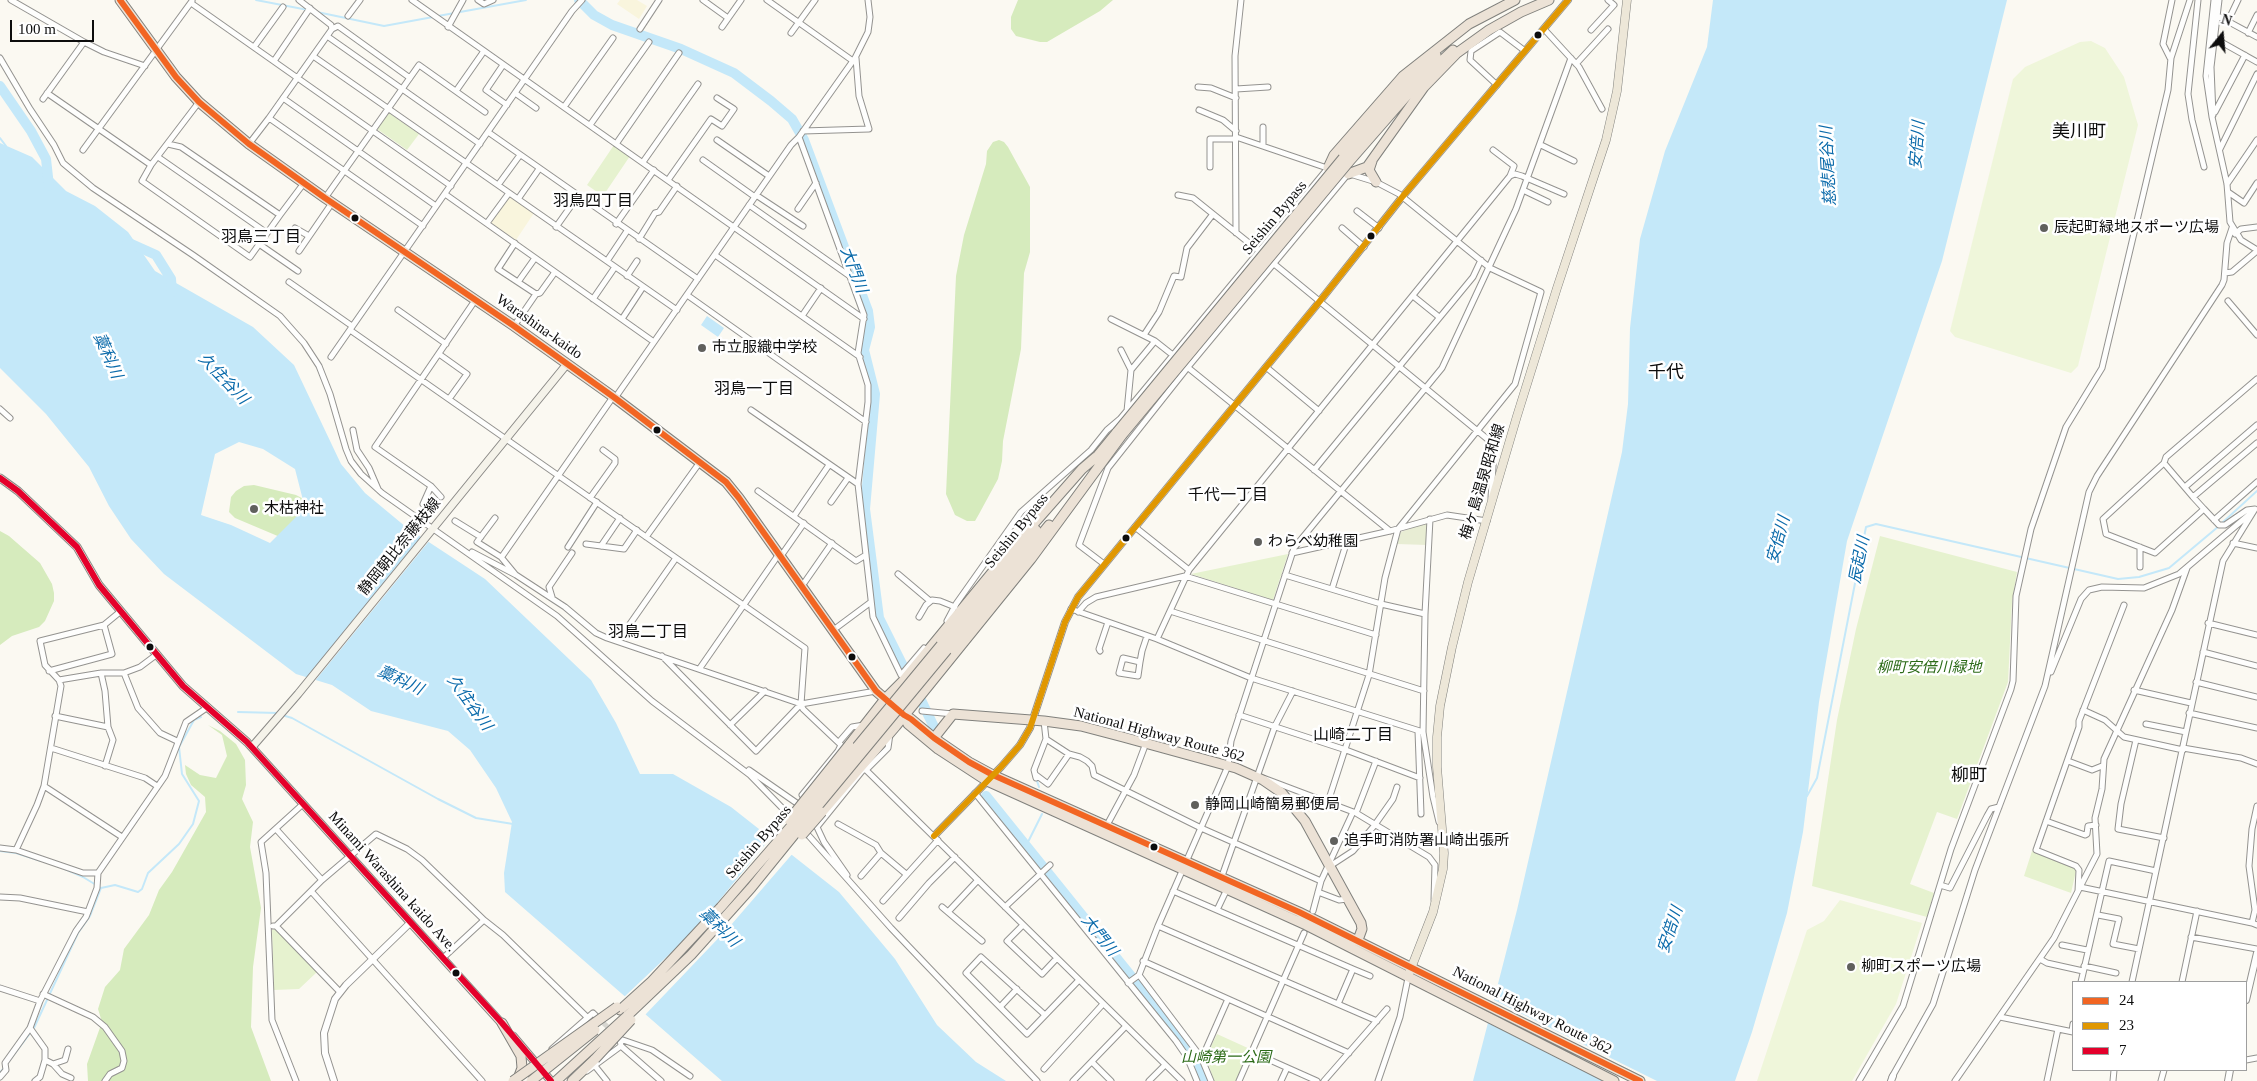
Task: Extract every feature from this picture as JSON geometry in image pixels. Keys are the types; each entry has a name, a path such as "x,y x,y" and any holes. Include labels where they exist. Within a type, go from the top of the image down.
{"highway":[{"name":"Warashina-kaido","path":"120,0 176,77 198,102 249,144 568,364 726,482 876,691 904,715"},
{"path":"1328,168 1334,155 1403,76 1469,24 1515,0"},
{"name":"Seishin Bypass","path":"531,1081 620,1010 721,907 944,648 1346,160 1404,86 1439,52 1484,20 1523,0"},
{"name":"Seishin Bypass","path":"1346,160 1439,62 1482,30 1528,5 1543,0"},
{"path":"1348,174 1364,169 1424,87 1457,53 1489,30 1521,12 1549,0"},
{"path":"1372,160 1369,170 1376,182"},
{"path":"751,888 802,835 890,734 1031,559 1120,434"},
{"name":"Seishin Bypass","path":"556,1081 669,978 751,888 1096,457 1120,434"},
{"path":"745,879 795,812 885,699 902,682 1070,482 1096,457"},
{"path":"934,738 953,714"},
{"name":"National Highway Route 362","path":"953,714 1044,721 1081,726 1228,766 1274,786 1305,821 1361,923 1362,929 1358,940"},
{"name":"National Highway Route 362","path":"904,715 990,778 1108,825 1227,889 1306,925 1614,1081"},
{"name":"National Highway Route 362","path":"904,715 908,724 938,749 990,778 1185,865 1222,876 1358,940 1640,1081"},
{"path":"516,1079 595,1024 663,968"},
{"path":"573,1081 669,978"},
{"path":"502,1023 521,1056 522,1068 516,1079"},
{"path":"516,1079 536,1062"}],"main road":[{"name":"梅ヶ島温泉昭和線","path":"1411,979 1433,912 1443,869 1437,767 1440,706 1468,582 1557,288 1606,140 1618,91 1626,0"},
{"name":"静岡朝比奈藤枝線","path":"252,747 298,694 568,364"},
{"name":"Minami Warashina kaido Ave.","path":"0,478 18,491 77,547 99,585 189,694 240,734 502,1023 551,1081"}],"street":[{"path":"11,0 104,52 145,66"},
{"path":"299,0 331,25 332,29"},
{"path":"348,16 360,0"},
{"path":"412,0 864,319"},
{"path":"448,27 463,0"},
{"path":"478,0 484,4 493,0"},
{"path":"640,29 659,0"},
{"path":"703,0 728,18"},
{"path":"722,26 741,0"},
{"path":"767,0 855,58"},
{"path":"790,33 815,0"},
{"path":"501,557 677,310 769,176 855,58 864,44 870,23 868,0"},
{"path":"1236,233 1235,56 1241,0"},
{"path":"883,901 936,838 1020,745 1033,720 1075,611 1104,564 1320,302 1403,196 1568,0"},
{"path":"1591,30 1614,5 1608,0"},
{"path":"2171,58 2163,44 2172,0"},
{"path":"1860,1081 1903,1006 1951,849 2013,681 2016,596 2028,541 2066,427 2102,368 2168,90 2171,58 2190,0"},
{"path":"2198,0 2188,94 2192,120 2204,167"},
{"path":"2045,686 2074,553 2093,483 2222,285 2225,273 2227,243 2232,228 2227,184 2206,76 2214,0"},
{"path":"2213,115 2211,71 2219,0"},
{"path":"2228,22 2238,0"},
{"path":"83,150 192,1 451,186"},
{"path":"331,357 580,2"},
{"path":"254,47 283,7"},
{"path":"274,61 310,8"},
{"path":"2248,33 2257,15"},
{"path":"2218,16 2257,37"},
{"path":"249,144 332,29 338,26 410,78"},
{"path":"1544,28 1576,64 1602,109"},
{"path":"1576,64 1608,29"},
{"path":"1497,85 1470,60 1470,51 1500,32 1525,51"},
{"path":"327,36 480,144"},
{"path":"564,107 613,38"},
{"path":"2214,38 2257,62"},
{"path":"43,100 84,42"},
{"path":"590,126 649,42"},
{"path":"456,91 484,51"},
{"path":"616,144 679,53"},
{"path":"2213,115 2245,55"},
{"path":"312,56 677,310"},
{"path":"0,58 54,145 63,163 93,188 280,316 304,344 319,366 351,461 361,474 378,490 432,530 462,548 516,575 553,599 596,633 618,641 801,704 876,691"},
{"path":"803,131 869,129 859,96 855,58"},
{"path":"1128,983 1138,975 1228,766 1231,741 1292,553 1442,368 1490,268 1528,178 1571,58"},
{"path":"299,251 344,171 419,65 485,112"},
{"path":"504,65 486,90 507,105"},
{"path":"2219,150 2257,74"},
{"path":"643,162 698,84"},
{"path":"1198,87 1211,88 1236,98"},
{"path":"1236,89 1268,87"},
{"path":"47,93 151,165"},
{"path":"515,93 536,108"},
{"path":"283,98 436,206"},
{"path":"668,180 712,119 722,126 734,109 717,98"},
{"path":"198,102 142,180 250,257 304,183"},
{"path":"1199,110 1223,120 1236,135 1328,168 1376,182 1403,196 1490,268 1541,292 1514,384 1398,529 1385,578 1370,674 1328,802"},
{"path":"269,118 423,226"},
{"path":"1263,127 1263,146"},
{"path":"488,132 698,280"},
{"path":"1210,167 1210,139 1236,135"},
{"path":"799,137 861,304 864,319 858,347 868,385 868,402 858,484 876,627 901,675 948,620 1021,512 1092,450 1107,430 1127,411 1328,168"},
{"path":"717,140 769,176"},
{"path":"2227,184 2256,143"},
{"path":"168,144 181,147 280,215"},
{"path":"1541,145 1574,161"},
{"path":"1157,639 1189,570 1510,176 1514,166 1493,150"},
{"path":"498,185 520,155"},
{"path":"158,157 267,233"},
{"path":"703,160 803,226"},
{"path":"518,199 540,169"},
{"path":"616,224 654,170"},
{"path":"1104,564 1079,544 1108,468 1348,174"},
{"path":"1510,176 1515,174 1528,178 1564,194"},
{"path":"798,209 816,182"},
{"path":"2228,192 2244,203 2257,183"},
{"path":"638,239 655,213 659,212 677,186"},
{"path":"1523,190 1548,202"},
{"path":"487,224 509,193"},
{"path":"445,194 654,342"},
{"path":"1178,195 1193,198 1478,430 1493,446 1490,509"},
{"path":"556,226 578,196"},
{"path":"749,205 851,277"},
{"path":"1357,210 1379,228"},
{"path":"1144,335 1159,312 1174,276 1181,277 1187,248 1213,214"},
{"path":"2236,234 2241,229 2257,227"},
{"path":"295,228 308,236"},
{"path":"1342,228 1364,247"},
{"path":"2225,273 2232,272 2257,251 2236,234 2232,228"},
{"path":"607,261 627,231"},
{"path":"516,243 498,269 536,294"},
{"path":"259,244 298,271"},
{"path":"715,255 860,357"},
{"path":"518,282 536,258"},
{"path":"1314,470 1473,277 1481,260"},
{"path":"627,276 638,261"},
{"path":"593,299 615,267"},
{"path":"514,326 536,294 540,293 555,272"},
{"path":"289,282 449,399 806,648 801,704 812,720 839,742"},
{"path":"622,319 643,287"},
{"path":"802,316 821,288"},
{"path":"687,295 866,422"},
{"path":"1413,296 1439,317"},
{"path":"442,497 431,486 375,447 420,378 439,354 476,299"},
{"path":"2228,301 2257,335"},
{"path":"398,310 446,344"},
{"path":"1111,319 1155,341 1390,531"},
{"path":"1131,370 1155,341"},
{"path":"1121,350 1131,370 1127,411"},
{"path":"439,354 467,374 449,399"},
{"path":"1266,367 1319,411"},
{"path":"2204,509 2155,553 2106,534 2103,519 2164,463 2166,457 2255,381 2257,388"},
{"path":"0,409 10,418"},
{"path":"751,410 858,484"},
{"path":"2185,487 2257,426"},
{"path":"353,430 357,450 372,473 378,490"},
{"path":"2193,497 2257,443"},
{"path":"590,498 615,462 615,459 603,450"},
{"path":"646,536 700,462"},
{"path":"2164,463 2219,525 2225,525 2247,510 2256,509"},
{"path":"794,516 829,465"},
{"path":"831,502 848,478"},
{"path":"2214,520 2257,482"},
{"path":"423,504 431,486"},
{"path":"758,491 856,561 866,555"},
{"path":"568,547 597,502"},
{"path":"2132,981 2183,749 2208,623 2223,561 2256,509"},
{"path":"1891,1079 1933,1004 1975,870 2045,686 2081,599 2089,590 2102,587 2144,588 2179,574 2256,509"},
{"path":"1292,553 1390,531 1447,515 1487,521"},
{"path":"495,518 477,542 501,557 516,575"},
{"path":"601,546 620,518"},
{"path":"1422,814 1420,778 1421,732 1430,519"},
{"path":"455,521 481,537"},
{"path":"700,668 804,524"},
{"path":"1135,527 1189,570"},
{"path":"586,544 624,549 637,530"},
{"path":"1332,589 1347,541"},
{"path":"802,586 832,543"},
{"path":"2233,543 2257,548"},
{"path":"2140,547 2140,567"},
{"path":"462,548 557,616 652,701 734,761 798,804"},
{"path":"553,599 549,587 572,552"},
{"path":"618,641 676,558"},
{"path":"1955,1081 2054,938 2098,854 2096,814 2102,789 2102,766 2134,690 2172,610 2187,568"},
{"path":"898,574 930,601"},
{"path":"1285,575 1380,604 1425,614"},
{"path":"1075,611 1096,597 1185,576 1376,635"},
{"path":"920,616 930,601 936,600 955,607"},
{"path":"832,631 872,602"},
{"path":"2079,889 2079,870 2076,866 2036,850 2068,761 2083,710 2124,605"},
{"path":"16,850 44,786 61,686 60,680 45,665 40,641 104,625 120,611"},
{"path":"1075,611 1157,639 1251,678 1421,732"},
{"path":"1170,611 1424,692"},
{"path":"1100,651 1108,622"},
{"path":"2208,623 2257,635"},
{"path":"49,671 112,654 104,625"},
{"path":"1140,662 1123,658 1120,672 1138,676 1148,636"},
{"path":"2203,652 2257,666"},
{"path":"60,680 100,673 124,673 140,667 156,655"},
{"path":"661,656 756,751 801,704"},
{"path":"100,673 105,690 108,728 113,740 105,766"},
{"path":"124,673 138,708 160,732 177,741"},
{"path":"2196,682 2257,697"},
{"path":"2134,690 2191,703"},
{"path":"730,726 765,691"},
{"path":"1222,876 1275,726 1293,691"},
{"path":"0,1077 6,1070 5,1063 30,1028 40,1001 88,912 97,888 98,873 165,776 177,741 186,722 208,708"},
{"path":"2083,710 2106,720 2124,737 2243,759 2257,764"},
{"path":"922,711 953,714"},
{"path":"2189,713 2257,728"},
{"path":"1239,715 1346,750 1420,778"},
{"path":"55,716 108,728"},
{"path":"1044,721 1046,739 1034,770 1036,777 1048,784 1069,754"},
{"path":"2146,724 2186,732"},
{"path":"825,818 802,795 838,751 839,742 852,727 864,725"},
{"path":"1421,732 1433,797 1442,831"},
{"path":"853,886 824,842 816,826 825,818 863,770 866,770 888,748 890,734"},
{"path":"1046,739 1069,754 1087,760 1092,766 1094,775 1201,828 1321,882"},
{"path":"2136,740 2121,804 2118,829 2164,838"},
{"path":"1108,825 1134,775 1146,743"},
{"path":"51,748 145,778 157,786"},
{"path":"734,761 792,818"},
{"path":"1313,911 1321,882 1376,761"},
{"path":"2068,761 2092,770 2102,766"},
{"path":"866,770 1182,1081"},
{"path":"1256,777 1273,781 1354,813 1376,824 1433,861 1435,870 1433,912"},
{"path":"44,786 122,837"},
{"path":"1329,865 1353,851 1376,824 1393,799 1397,787"},
{"path":"976,793 1042,873 1187,1057 1197,1081"},
{"path":"296,1081 272,1020 266,873 261,842 303,804"},
{"path":"2079,889 2150,901 2254,924 2255,890 2249,866 2252,829 2257,806"},
{"path":"1940,885 1950,888 1991,809 1999,807"},
{"path":"2046,821 2084,835 2088,834 2088,826 2096,825"},
{"path":"838,824 876,845 881,853 906,874"},
{"path":"276,829 322,880"},
{"path":"268,927 276,926 322,880 374,834 407,849 422,860 484,920 503,935 587,1017"},
{"path":"809,836 853,886 1037,1081"},
{"path":"0,848 16,850 83,873 98,873"},
{"path":"861,876 881,853"},
{"path":"899,918 929,883 955,857"},
{"path":"2081,981 2109,861 2156,871"},
{"path":"1005,907 1050,866"},
{"path":"948,912 978,880"},
{"path":"1217,910 1227,889"},
{"path":"311,891 482,1081"},
{"path":"1173,891 1370,976"},
{"path":"1318,892 1338,900 1347,899"},
{"path":"0,897 20,898 88,912"},
{"path":"942,906 982,942"},
{"path":"2182,981 2197,911"},
{"path":"2098,915 2118,920 2113,944 2139,949"},
{"path":"442,958 484,920"},
{"path":"334,1081 325,1053 324,1033 328,1015 340,992 410,923"},
{"path":"1023,925 1007,941 1042,974 1057,958"},
{"path":"276,926 340,992"},
{"path":"1158,926 1377,1021"},
{"path":"1239,1081 1304,933"},
{"path":"2191,937 2257,951 2247,996"},
{"path":"2062,945 2087,950"},
{"path":"1045,1015 981,957 966,972 1027,1034 1045,1015 1078,980"},
{"path":"2040,959 2047,963 2116,973"},
{"path":"1143,961 1349,1053"},
{"path":"1338,1004 1353,969"},
{"path":"1138,975 1202,1058 1210,1081"},
{"path":"1378,1081 1411,979"},
{"path":"0,988 40,1001"},
{"path":"1000,1007 1016,988"},
{"path":"45,994 93,1016 105,1027 122,1052 124,1065 110,1074 105,1081"},
{"path":"1202,1058 1228,999"},
{"path":"1044,1069 1102,1004"},
{"path":"1324,1081 1387,1009"},
{"path":"536,1062 587,1017 593,1013 598,1018"},
{"path":"2000,1017 2072,1032"},
{"path":"1073,1081 1126,1026"},
{"path":"30,1028 45,1049 45,1060 40,1076 35,1081"},
{"path":"2047,1081 2058,1029"},
{"path":"662,1081 621,1046 620,1039 643,1046 690,1076"},
{"path":"573,1081 621,1046"},
{"path":"53,1064 65,1060 68,1049"},
{"path":"1252,1052 1317,1081"},
{"path":"45,1060 53,1064 62,1074 71,1078"},
{"path":"1092,1062 1111,1081"},
{"path":"1149,1081 1165,1065"},
{"path":"595,1066 607,1081"},
{"path":"1281,1081 1287,1068"}],"shaded area":[{"path":"620,0 637,0 647,6 639,19 617,4"},
{"path":"509,196 534,213 516,240 491,223"}],"green space":[{"path":"1018,0 1113,0 1100,11 1047,42 1040,42 1016,36 1011,29 1011,17"},
{"name":"辰起町緑地スポーツ広場","path":"2091,41 2105,48 2124,77 2138,125 2078,366 2071,373 1955,337 1950,331 2013,79 2025,67 2080,42"},
{"path":"389,113 419,134 407,150 377,129"},
{"path":"999,140 1008,147 1030,187 1030,252 1024,273 1021,349 1003,441 1002,461 998,479 975,521 967,521 955,515 946,494 956,276 964,235 986,164 987,151 993,142"},
{"path":"614,145 630,156 603,196 587,185"},
{"path":"254,485 296,495 311,503 280,537 235,518 229,512 231,497 236,491 244,486"},
{"path":"1425,523 1428,524 1427,545 1397,544 1401,532"},
{"path":"0,531 9,536 40,563 52,584 54,601 45,621 39,627 12,636 0,645"},
{"name":"柳町安倍川緑地","path":"1880,536 2017,572 2012,602 2008,682 1957,819 1937,812 1910,884 1934,893 1927,917 1812,886 1837,720 1856,629"},
{"path":"1288,554 1273,600 1191,574"},
{"path":"208,725 220,731 236,744 245,760 246,785 242,799 253,822 250,847 261,908 253,967 251,1027 271,1081 88,1081 87,1064 102,1022 98,1009 105,987 120,970 124,949 149,915 159,890 172,872 206,812 205,797 191,785 186,774 185,765 200,775 216,778 227,756 222,735"},
{"path":"2032,851 2075,867 2076,871 2071,893 2024,876"},
{"name":"柳町スポーツ広場","path":"1840,900 1922,923 1896,1004 1852,1081 1757,1081 1807,930 1824,921"},
{"path":"276,929 317,972 299,989 274,990 272,930"},
{"name":"山崎第一公園","path":"1217,1034 1250,1049 1236,1081 1214,1081 1206,1057"}],"water":[{"path":"1713,0 2007,0 1942,261 1847,541 1819,702 1803,832 1787,913 1752,1032 1735,1081 1473,1081 1517,910 1622,452 1628,404 1630,328 1640,239 1665,151 1707,47"},
{"name":"藁科川","path":"0,143 32,157 66,191 95,206 128,232 155,271 253,327 294,365 341,464 365,493 406,527 485,579 591,680 616,723 640,774 673,774 731,807 839,892 895,959 937,1025 976,1062 1006,1081 722,1081 505,892 504,873 512,822 496,788 470,750 448,731 371,711 332,685 296,674 164,574 131,539 109,506 89,467 46,414 0,368","holes":["239,442 263,449 295,469 305,508 270,543 231,525 201,515 215,454"]},
{"path":"707,316 724,328 718,337 701,325"}],"pier":[{"path":"424,536 430,540 314,682 306,680"},
{"path":"772,836 794,852 731,925 645,1015 624,997 695,930"},
{"path":"1492,999 1657,1081 1604,1081 1486,1022"}],"waterway":[{"path":"256,0 308,10"},
{"path":"438,16 526,0"},
{"name":"大門川","path":"579,0 594,15 612,25 681,49 734,73 792,119 804,140 868,311 870,327 864,350 875,394 865,509 879,618 904,668"},
{"path":"317,12 384,26 433,17"},
{"name":"久住谷川","path":"0,86 31,131 46,159 49,186"},
{"path":"0,138 6,146"},
{"name":"久住谷川","path":"127,242 156,255 171,279 172,292"},
{"name":"辰起川","path":"2222,523 2257,491"},
{"name":"辰起川","path":"1807,796 1817,778 1866,527 1876,524 2118,579 2139,577 2169,568 2219,526"},
{"name":"大門川","path":"920,698 934,727"},
{"path":"238,712 278,713"},
{"path":"282,715 292,718 476,818 513,824"},
{"path":"65,869 101,888 115,885 138,892 142,889 148,873 179,844 193,824 199,801 182,774 179,747 194,720 201,717"},
{"path":"1037,781 1039,787"},
{"name":"大門川","path":"986,796 1194,1055 1204,1081"},
{"path":"1026,846 1042,814"},
{"path":"0,851 16,853 41,861"},
{"path":"0,1073 34,1028 78,933 90,916 101,888"}],"tunnel":[{"path":"598,1018 612,1031"}],"transit line":[{"name":"24","path":"120,0 176,77 199,102 249,144 514,326 615,398 726,482 876,691 934,738 969,762 993,775 1299,912 1640,1081"},
{"name":"23","path":"934,836 1020,745 1030,728 1065,622 1078,597 1320,301 1403,196 1568,0"},
{"name":"7","path":"0,478 18,491 77,547 99,585 183,686 247,742 502,1023 551,1081"}],"place":[{"name":"辰起町緑地スポーツ広場","path":"2044,228"},
{"name":"市立服織中学校","path":"702,348"},
{"name":"木枯神社","path":"254,509"},
{"name":"わらべ幼稚園","path":"1258,542"},
{"name":"静岡山崎簡易郵便局","path":"1195,805"},
{"name":"追手町消防署山崎出張所","path":"1334,841"},
{"name":"柳町スポーツ広場","path":"1851,967"}],"district":[{"name":"美川町","path":"2079,132"},
{"name":"羽鳥四丁目","path":"593,202"},
{"name":"羽鳥三丁目","path":"261,238"},
{"name":"千代","path":"1666,373"},
{"name":"羽鳥一丁目","path":"754,390"},
{"name":"千代一丁目","path":"1228,496"},
{"name":"羽鳥二丁目","path":"648,633"},
{"name":"山崎二丁目","path":"1353,736"},
{"name":"柳町","path":"1969,776"}],"water label":[{"name":"安倍川","path":"1918,145"},
{"name":"慈悲尾谷川","path":"1829,166"},
{"name":"安倍川","path":"1779,540"},
{"name":"安倍川","path":"1671,930"}]}
